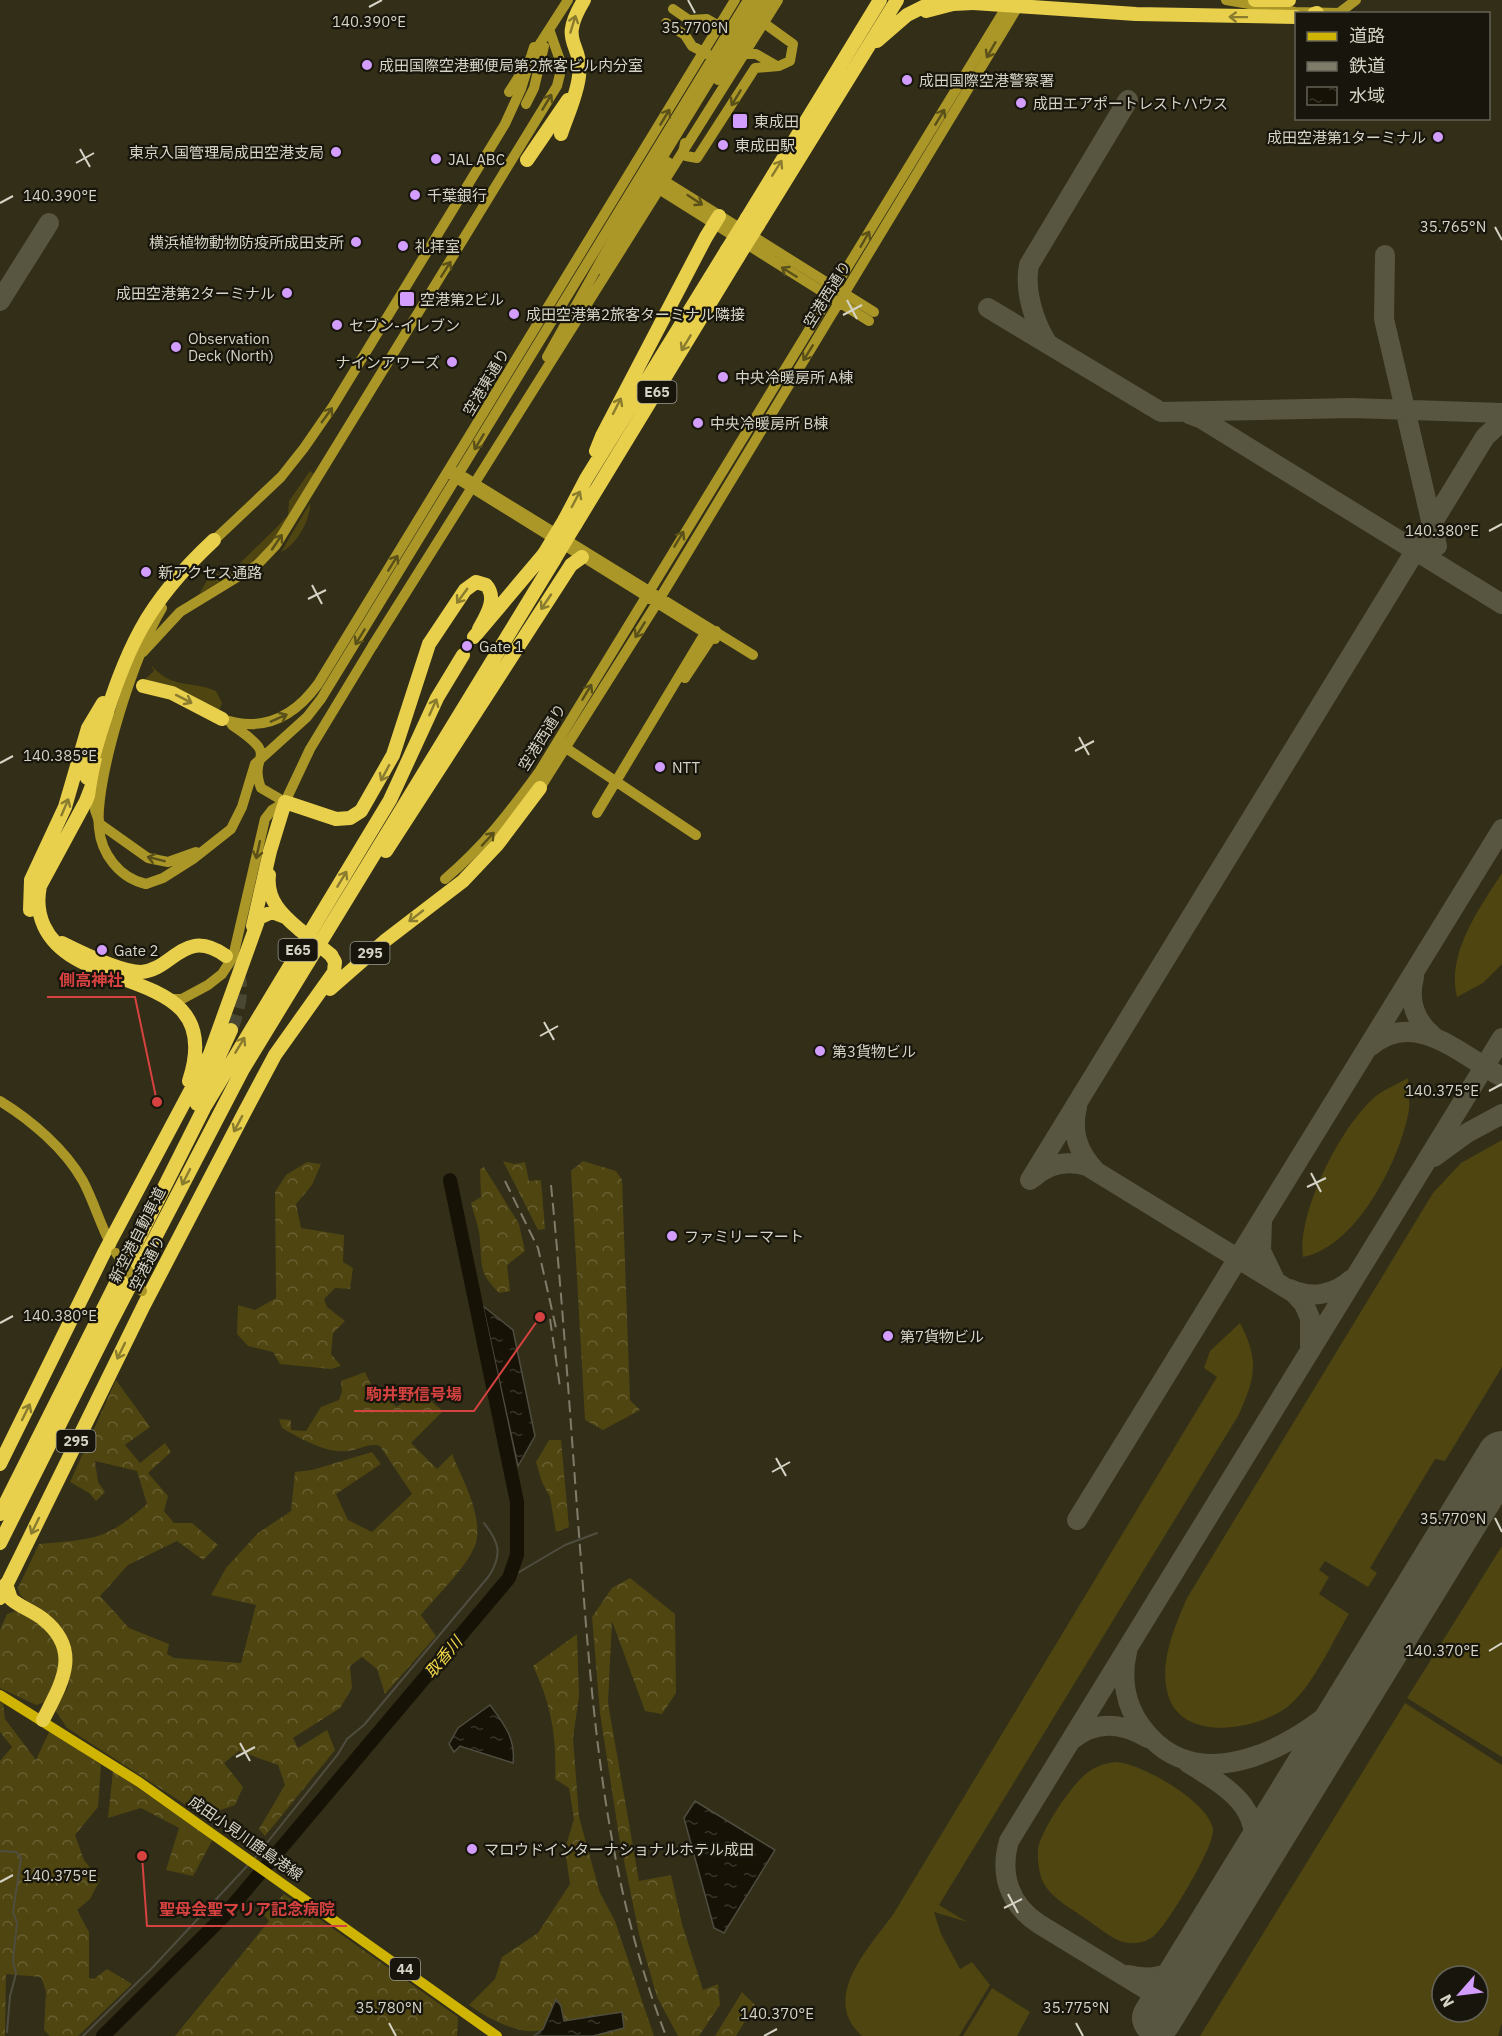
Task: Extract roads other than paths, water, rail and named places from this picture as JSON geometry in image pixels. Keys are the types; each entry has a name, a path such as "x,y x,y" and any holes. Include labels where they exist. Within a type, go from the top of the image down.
{"highway":[{"path":"561,134 579,69 570,36 572,23 584,0"},
{"name":"E65","path":"752,222 880,0"},
{"path":"850,75 897,0"},
{"path":"850,75 885,33 907,15 937,0"},
{"path":"1256,0 1289,0"},
{"path":"885,33 911,17 935,8 973,3 1136,14 1295,17"},
{"name":"E65","path":"297,979 732,254 850,75"},
{"path":"527,160 575,89"},
{"path":"586,479 602,436 716,221"},
{"name":"E65","path":"570,522 586,479 732,254"},
{"path":"74,823 118,676 145,619 170,583 214,540"},
{"name":"E65","path":"285,802 336,819 350,818 361,811 393,755 429,644 465,591 476,582 486,585 491,595 489,608 476,633 549,557"},
{"path":"297,979 350,906 571,565 582,557"},
{"name":"E65","path":"135,1246 230,1062 390,800 437,698 463,655"},
{"path":"143,686 172,693 222,718"},
{"path":"103,702 88,728 70,793 52,836 35,868 28,892 32,921 46,947 70,967 156,1001 172,1010 184,1024 194,1050"},
{"path":"40,886 74,823 100,765"},
{"name":"295","path":"287,1036 351,970 463,881 496,845 540,788"},
{"path":"248,948 270,851 285,802"},
{"name":"295","path":"285,802 268,880 271,898 285,917"},
{"path":"0,1464 113,1248 192,1072 194,1050 188,1020 171,999 76,960 57,946 45,928 38,907 40,886 52,836"},
{"path":"171,1121 210,1054 256,923 263,914 272,912 285,917"},
{"name":"空港通り","path":"0,1598 145,1295 287,1036 334,972 335,962 331,955 285,917"},
{"path":"45,928 69,946 131,971 152,969 179,951 191,947 209,948 226,956"},
{"name":"新空港自動車道","path":"0,1543 223,1106 297,979"},
{"path":"135,1246 231,1030"},
{"name":"新空港自動車道","path":"0,1514 135,1246"},
{"path":"6,1584 10,1598 14,1602 49,1624 65,1652 65,1672 43,1720"},
{"path":"0,1606 14,1602"}],"main road":[{"name":"成田小見川鹿島港線","path":"0,1695 43,1720 209,1830 497,2036"}],"street":[{"path":"210,846 163,878 146,884 123,873 108,856 99,829 102,793 123,702 155,618 178,582 214,540 281,477 333,406 505,124 521,89 534,46 562,0"},
{"path":"509,92 550,32 568,0"},
{"name":"空港東通り","path":"640,171 703,53 735,0"},
{"name":"空港東通り","path":"210,846 227,833 238,818 252,771 263,756 307,717 321,699 640,171 748,0"},
{"path":"573,319 759,0"},
{"path":"171,999 177,1001 200,990 216,979 228,966 237,945 263,825 268,814 285,802 310,749 768,0"},
{"path":"573,319 778,0"},
{"name":"空港西通り","path":"445,879 471,857 505,821 561,745 658,600 1010,0"},
{"name":"空港西通り","path":"540,788 561,745 647,593 837,296 1022,0"},
{"path":"1226,0 1264,8 1306,12"},
{"path":"1340,12 1356,0"},
{"path":"673,9 689,20 707,18 719,26"},
{"path":"757,18 793,44 790,61 777,66 755,68 701,155 694,160 686,156 683,150 686,141 742,54 756,54 777,66"},
{"path":"666,23 685,34 692,46 708,56 717,51"},
{"path":"210,846 176,860 159,861 148,858 100,824 95,810 94,797 114,708 131,669 180,612 257,565 271,551 461,245 562,76 560,57 550,32"},
{"path":"526,104 534,88 550,32"},
{"path":"640,171 716,221 872,317"},
{"path":"455,474 582,557 647,593"},
{"path":"455,474 750,657"},
{"name":"空港東通り","path":"222,718 244,725 266,723 287,715 306,699 455,474"},
{"path":"597,813 618,783 710,631"},
{"path":"222,718 257,742 263,756 258,777 261,788 285,802"},
{"path":"561,745 696,835"},
{"path":"0,1101 43,1134 62,1152 83,1180 113,1248 145,1295"}],"water":[{"path":"483,1306 513,1330 535,1436 518,1466"},
{"path":"490,1705 511,1739 513,1763 460,1746 454,1752 449,1744 458,1728"},
{"path":"695,1801 775,1850 724,1933 714,1928 684,1818"},
{"path":"556,1999 561,2006 564,2021 622,2012 624,2028 593,2036 534,2036 543,2029"}],"waterway":[{"name":"取香川","path":"103,2036 223,1917 509,1578 517,1555 517,1502 450,1180"},
{"path":"254,1859 338,1754 347,1739 364,1725 489,1576 498,1555 496,1542 484,1523"},
{"path":"509,1578 565,1545 597,1533"},
{"path":"0,1851 16,1852 21,1858 13,1912 17,1923 13,1961 16,1974 10,1996 7,2032"},
{"path":"83,2036 153,1967 248,1865"}],"tunnel":[{"path":"226,956 233,964 240,982 239,1001 231,1030"}],"railway":[{"path":"505,1181 538,1248 556,1328"},
{"path":"551,1185 592,1692 599,1750 617,1866 630,1923 646,1980 666,2036"},
{"path":"550,1319 560,1387"}],"place":[{"name":"成田国際空港郵便局第2旅客ビル内分室","path":"367,65"},
{"name":"成田国際空港警察署","path":"907,80"},
{"name":"成田エアポートレストハウス","path":"1021,103"},
{"name":"東成田","path":"740,121"},
{"name":"成田空港第1ターミナル","path":"1438,137"},
{"name":"東成田駅","path":"723,145"},
{"name":"東京入国管理局成田空港支局","path":"336,152"},
{"name":"JAL ABC","path":"436,159"},
{"name":"千葉銀行","path":"415,195"},
{"name":"横浜植物動物防疫所成田支所","path":"356,242"},
{"name":"礼拝室","path":"403,246"},
{"name":"成田空港第2ターミナル","path":"287,293"},
{"name":"空港第2ビル","path":"407,299"},
{"name":"成田空港第2旅客ターミナル隣接","path":"514,314"},
{"name":"セブン-イレブン","path":"337,325"},
{"name":"Observation Deck (North)","path":"176,347"},
{"name":"ナインアワーズ","path":"452,362"},
{"name":"中央冷暖房所 A棟","path":"723,377"},
{"name":"中央冷暖房所 B棟","path":"698,423"},
{"name":"新アクセス通路","path":"146,572"},
{"name":"Gate 1","path":"467,646"},
{"name":"NTT","path":"660,767"},
{"name":"Gate 2","path":"102,950"},
{"name":"第3貨物ビル","path":"820,1051"},
{"name":"側高神社","path":"157,1102"},
{"name":"ファミリーマート","path":"672,1236"},
{"name":"駒井野信号場","path":"540,1317"},
{"name":"第7貨物ビル","path":"888,1336"},
{"name":"マロウドインターナショナルホテル成田","path":"472,1849"},
{"name":"聖母会聖マリア記念病院","path":"142,1856"}]}
